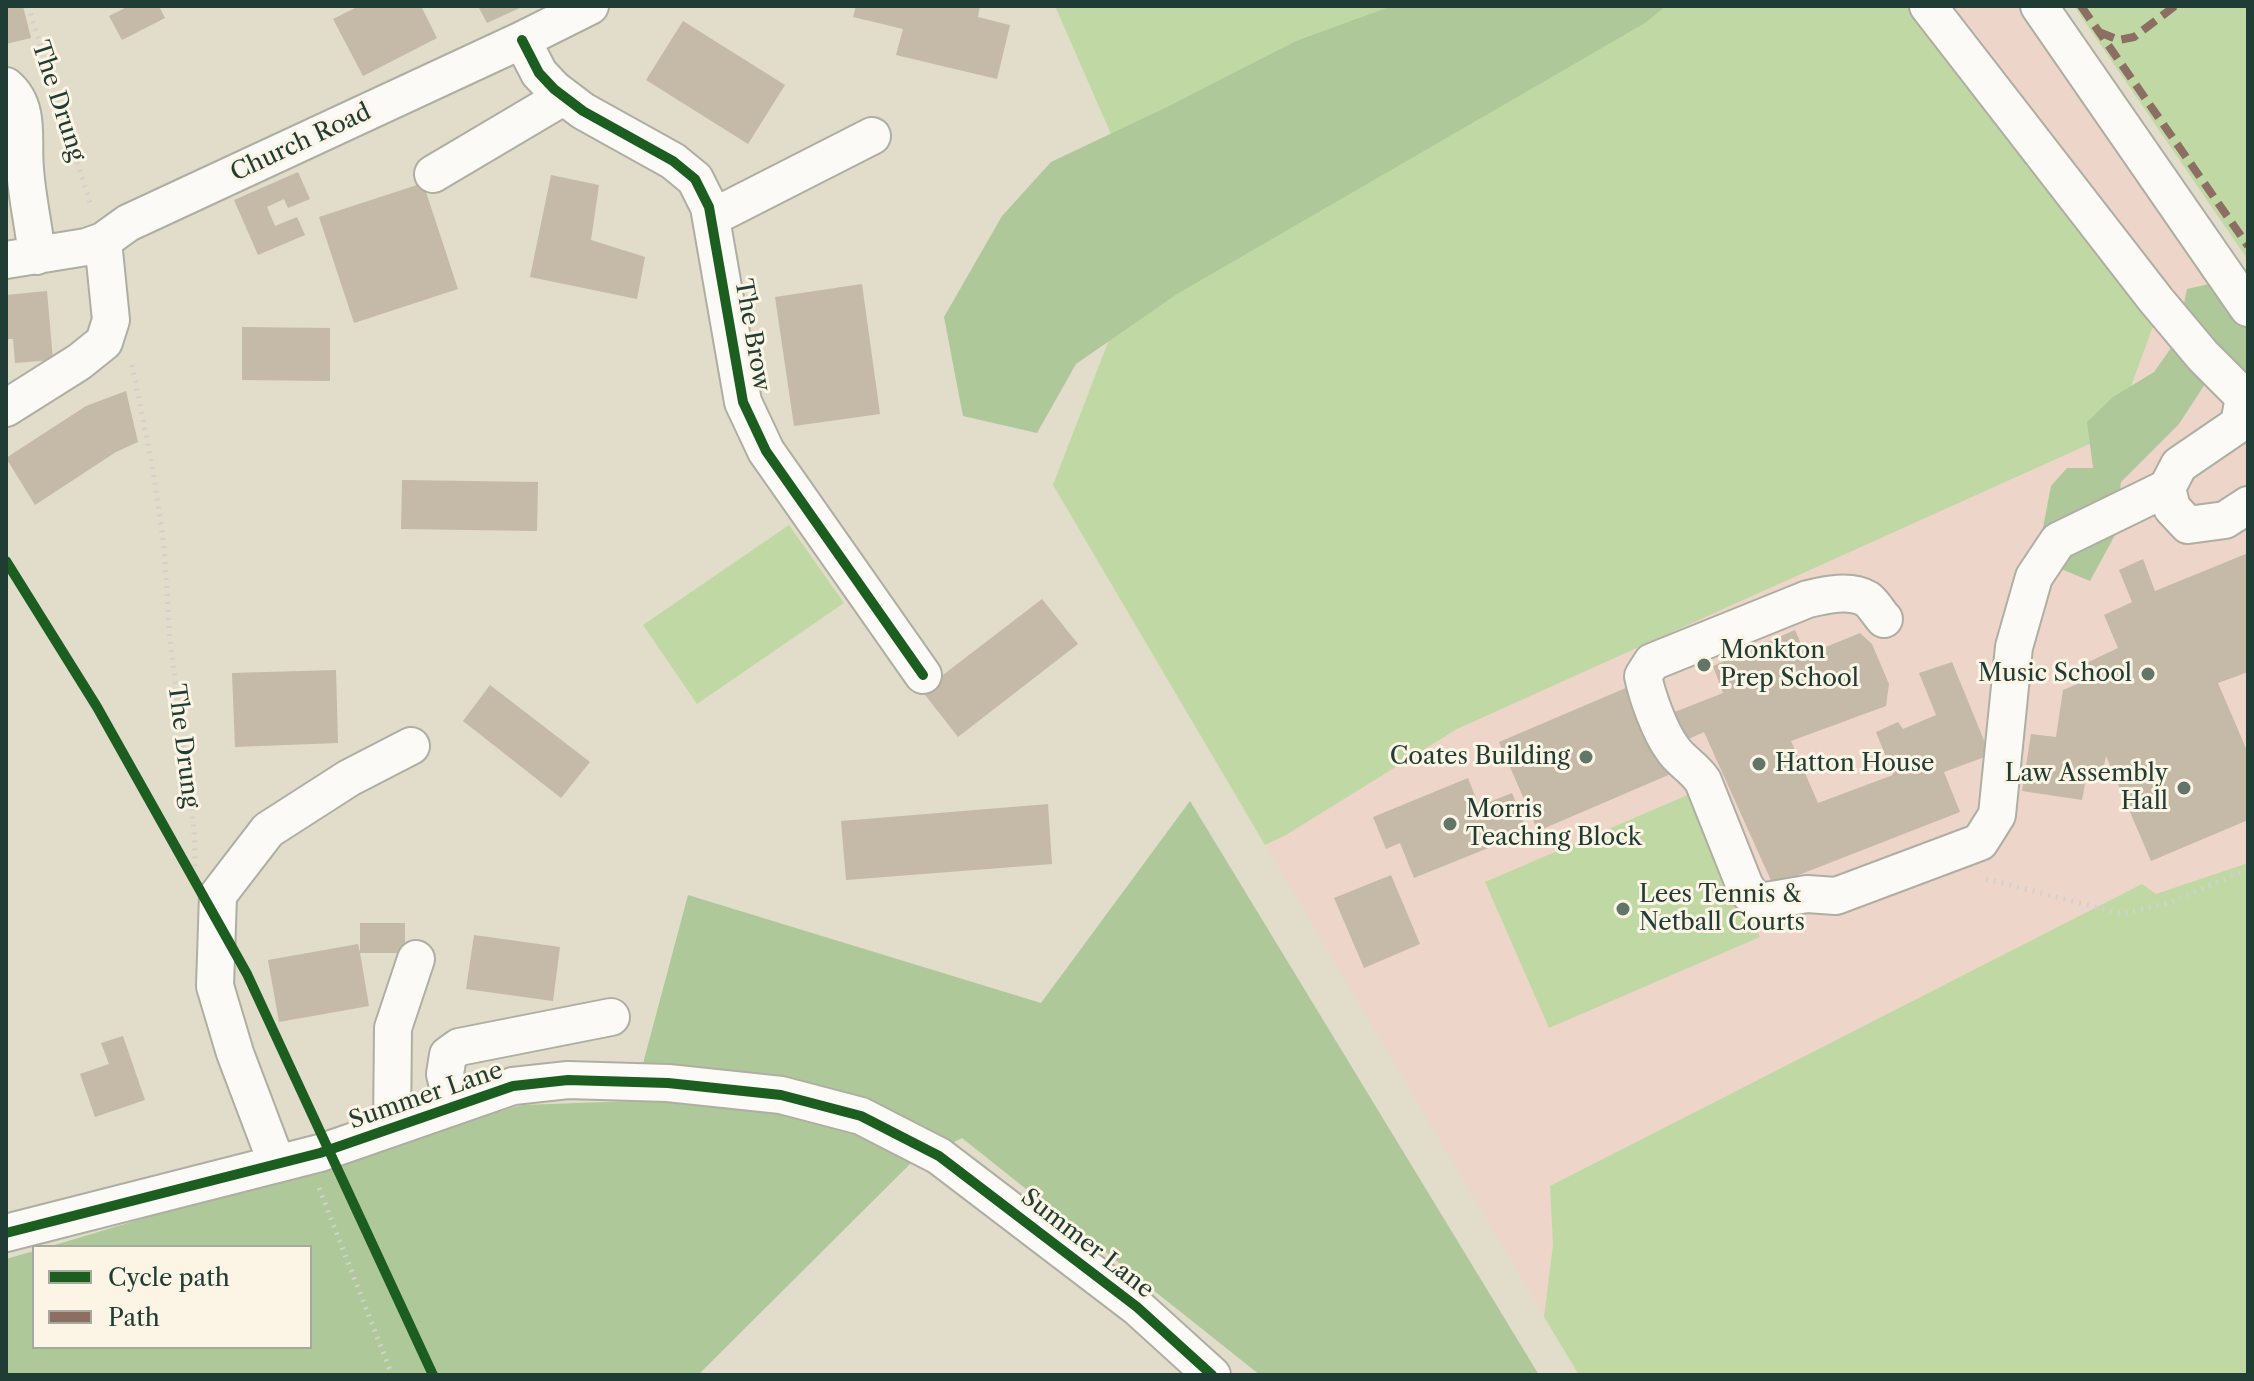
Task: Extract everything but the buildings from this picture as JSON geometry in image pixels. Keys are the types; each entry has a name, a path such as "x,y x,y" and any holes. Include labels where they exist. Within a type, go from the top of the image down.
{"street":[{"name":"Church Road","path":"22,258 69,252 103,241 128,223 590,6"},
{"path":"1884,619 1867,599 1841,594 1808,599 1652,662 1643,676 1671,747 1703,781 1744,884 1755,900 1769,902 1807,894 1836,896 1980,842 1997,815 2014,647 2034,577 2058,541 2167,488 2179,465 2239,424 2246,399 2203,356 2156,300 1928,6"},
{"path":"2039,6 2248,308"},
{"name":"The Brow","path":"522,40 539,73 563,97 673,161 695,179 711,218 743,402 766,451 923,675"},
{"path":"6,86 22,109 26,135 22,258"},
{"path":"433,174 563,97"},
{"path":"711,218 872,136"},
{"path":"6,408 79,362 104,342 111,320 103,241"},
{"path":"2167,488 2172,508 2188,525 2225,520 2248,505"},
{"path":"277,1164 235,1053 215,986 218,895 268,830 349,778 411,746"},
{"path":"392,1128 393,1028 416,959"},
{"path":"453,1107 445,1074 448,1055 459,1047 611,1017"},
{"name":"Summer Lane","path":"6,1233 320,1153 513,1086 568,1080 668,1083 781,1095 861,1116 939,1156 1137,1307 1212,1375"}],"path":[{"path":"1961,849 1969,875 2122,914 2168,903 2248,869"},
{"path":"179,854 195,878"},
{"path":"322,1197 392,1375"}],"shaded area":[{"name":"Monkton Prep School","path":"1055,6 2023,6 2183,246 2248,335 2248,1375 1579,1375 1053,485 1152,228"}],"green space":[{"path":"1055,6 1909,6 2156,318 2114,433 1457,729 1265,845 1053,485 1152,228"},
{"path":"1392,6 1666,6 1645,23 1177,294 1076,364 1037,433 963,416 944,317 1002,216 1051,162 1296,41"},
{"path":"2074,6 2248,6 2248,260"},
{"path":"2248,275 2248,373 2220,361 2179,424 2121,482 2115,535 2090,581 2037,559 2051,486 2067,468 2093,468 2087,422 2113,397 2154,372 2176,341 2187,289"},
{"path":"789,525 844,603 697,704 643,625"},
{"name":"Lees Tennis & Netball Courts","path":"1697,791 1760,937 1549,1028 1485,882"},
{"path":"1190,801 1539,1375 1260,1375 962,1138 910,1164 698,1375 6,1375 6,1259 32,1252 32,1349 312,1349 312,1245 55,1245 522,1105 633,1101 688,895 1041,1003"},
{"path":"2248,863 2248,1375 1579,1375 1544,1317 1553,1245 1550,1186 2142,884 2156,894"}],"marked path":[{"path":"2081,6 2248,246"},
{"path":"2099,32 2119,40 2134,37 2175,6"}],"cycle path":[{"path":"522,40 539,73 554,89 583,111 673,161 695,179 709,207 743,402 766,451 923,675"},
{"path":"6,561 97,707 247,974 433,1375"},
{"path":"6,1233 320,1153 513,1086 568,1080 668,1083 781,1095 861,1116 939,1156 1137,1307 1212,1375"}],"place":[{"name":"Monkton Prep School","path":"1704,665"},
{"name":"Music School","path":"2148,674"},
{"name":"Coates Building","path":"1586,757"},
{"name":"Hatton House","path":"1759,764"},
{"name":"Law Assembly Hall","path":"2184,788"},
{"name":"Morris Teaching Block","path":"1450,824"},
{"name":"Lees Tennis & Netball Courts","path":"1623,909"}]}
